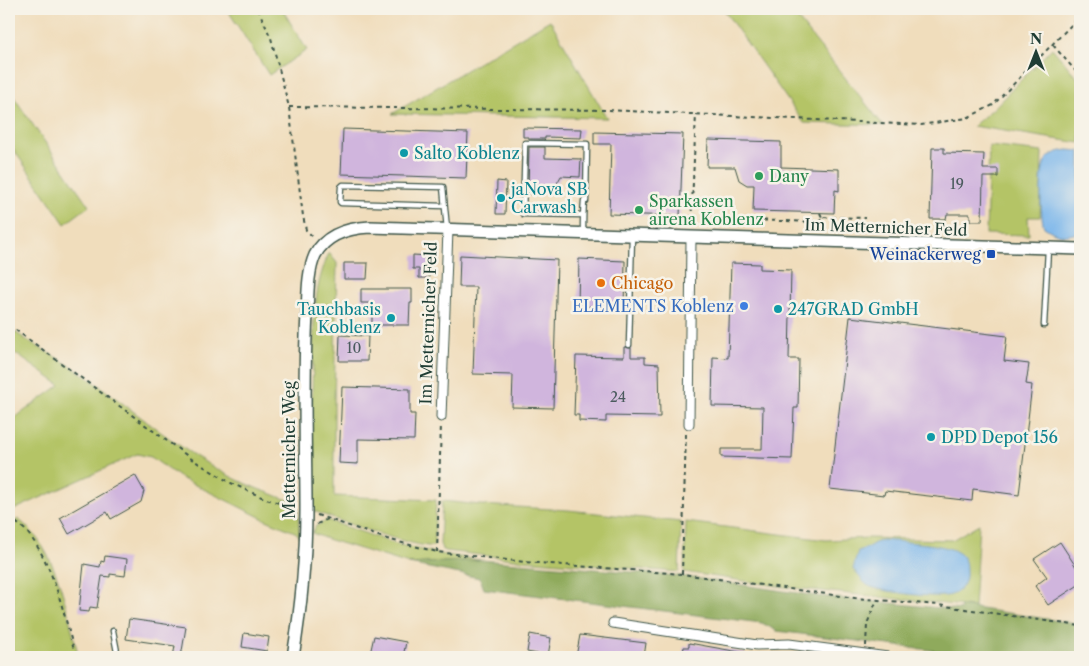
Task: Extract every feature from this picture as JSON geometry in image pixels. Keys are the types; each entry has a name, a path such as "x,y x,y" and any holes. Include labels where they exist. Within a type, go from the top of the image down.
{"street":[{"name":"Im Metternicher Feld","path":"322,246 334,236 359,228 1080,249"},
{"name":"Im Metternicher Feld","path":"441,417 448,230"},
{"path":"688,424 691,238"},
{"name":"Metternicher Weg","path":"294,657 304,583 306,319 311,267 316,253 322,246"},
{"path":"613,623 757,646 789,644 888,657"}],"lane":[{"path":"583,215 524,214 525,143 587,144 586,201 584,201 583,234"},
{"path":"444,206 342,203 340,202 341,187 342,185 443,187 448,230"},
{"path":"629,344 632,236"},
{"path":"1044,325 1048,248"},
{"path":"113,631 118,657"}],"path":[{"path":"258,9 271,38 289,107 306,230 322,246"},
{"path":"289,107 607,110 922,124 968,118 993,105 1080,16"},
{"path":"1053,45 1080,76"},
{"path":"691,238 696,114"},
{"path":"820,213 822,217"},
{"path":"822,217 865,218"},
{"path":"747,220 820,222 822,217"},
{"path":"9,325 193,460 232,483 266,499 306,510 388,539 437,552 525,562 682,574 877,600 938,605 1080,626"},
{"path":"437,552 441,417"},
{"path":"682,574 685,437 688,424"},
{"path":"9,518 26,531 42,554 54,584 76,657"},
{"path":"870,656 865,645 867,624 877,600"}],"green space":[{"path":"227,9 282,9 307,50 269,75"},
{"path":"723,9 790,9 883,125 804,123"},
{"path":"550,20 607,118 392,114"},
{"path":"1052,48 1080,81 1080,143 973,126 994,108"},
{"path":"9,90 89,206 65,224 9,143"},
{"path":"989,146 1042,152 1040,217 1028,217 1029,235 986,234"},
{"path":"329,253 337,263 334,496 436,500 434,546 411,543 314,511 311,438 314,322 319,281"},
{"path":"9,328 80,372 172,440 220,471 245,484 281,498 297,499 300,539 297,533 264,519 179,477 151,457 137,454 9,512 9,422 60,385 9,349"},
{"path":"442,501 568,510 681,522 679,572 522,560 446,551 442,549 440,544"},
{"path":"18,519 32,532 52,564 65,601 79,657 9,657 9,526"},
{"path":"327,520 396,544 480,560 409,564 312,533 316,526"},
{"path":"686,522 826,540 867,538 952,540 979,524 974,607 784,587 684,572","holes":["863,550 941,596 883,590 867,585 858,551"]},
{"path":"480,560 681,576 817,596 960,610 961,606 1080,624 1080,657 986,657 777,631 762,623 484,589 480,578 409,564"}],"water":[{"path":"1068,150 1080,151 1080,232 1065,235 1057,234 1044,227 1041,193 1042,172 1046,160 1053,154"},
{"path":"882,540 932,545 957,552 962,556 965,563 966,575 963,586 951,595 935,596 897,593 869,586 853,569 858,551"}],"building":[{"path":"523,128 582,129 581,138 545,137 545,139 529,139 529,137 523,137"},
{"name":"Salto Koblenz","path":"343,129 468,133 466,178 341,174"},
{"path":"594,132 683,134 680,216 609,214 611,144 594,144"},
{"path":"708,140 781,142 781,167 839,169 839,191 835,190 834,213 753,211 754,185 747,185 739,180 735,167 707,167"},
{"path":"529,147 545,147 545,158 581,159 580,177 561,176 555,187 545,190 545,194 528,194"},
{"path":"932,148 944,148 944,153 984,154 983,169 998,169 998,177 983,177 982,221 970,221 970,214 947,214 946,219 930,219"},
{"name":"jaNova SB Carwash","path":"497,181 506,182 505,214 496,214"},
{"path":"413,255 430,256 429,278 419,278 419,269 413,269"},
{"path":"460,255 557,260 553,408 512,407 513,375 473,374 476,287 459,287"},
{"name":"Chicago","path":"579,259 625,261 624,307 578,306"},
{"path":"344,263 368,263 367,279 344,279"},
{"path":"731,263 760,264 760,269 791,270 789,359 799,359 798,408 794,408 792,459 721,457 721,449 762,449 763,407 712,406 713,357 728,358"},
{"path":"361,289 412,289 409,325 372,325 372,303 361,303"},
{"name":"DPD Depot 156","path":"850,317 1007,336 1004,361 1029,364 1026,384 1032,385 1019,495 973,489 972,501 885,491 884,495 830,489"},
{"path":"340,335 368,336 367,361 339,361"},
{"path":"624,347 631,348 631,357 645,357 645,363 659,364 660,417 606,416 606,422 579,421 579,415 574,415 576,356 624,357"},
{"path":"342,387 410,389 410,414 415,414 414,440 358,439 358,464 339,463"},
{"path":"135,475 144,491 141,502 111,519 107,512 69,534 60,518"},
{"path":"1060,542 1080,573 1080,584 1048,605 1035,586 1047,577 1034,559"},
{"path":"105,556 127,559 125,576 110,574 110,577 102,576 97,608 90,607 89,612 79,611 84,564 100,567 101,561 104,562"},
{"path":"129,619 186,627 181,657 173,657 175,646 126,639"},
{"path":"244,633 269,637 267,651 242,647"},
{"path":"530,634 551,638 548,656 527,652"},
{"path":"580,635 646,643 644,657 576,657"},
{"path":"374,636 406,642 403,657 370,654"},
{"path":"689,643 745,653 745,657 682,657 684,647 689,647"}],"place":[{"name":"Salto Koblenz","path":"404,153"},
{"name":"Dany","path":"759,176"},
{"name":"jaNova SB Carwash","path":"501,198"},
{"name":"Sparkassen airena Koblenz","path":"639,210"},
{"name":"Weinackerweg","path":"991,254"},
{"name":"Chicago","path":"601,283"},
{"name":"ELEMENTS Koblenz","path":"744,306"},
{"name":"247GRAD GmbH","path":"778,309"},
{"name":"Tauchbasis Koblenz","path":"391,318"},
{"name":"DPD Depot 156","path":"931,437"}]}
